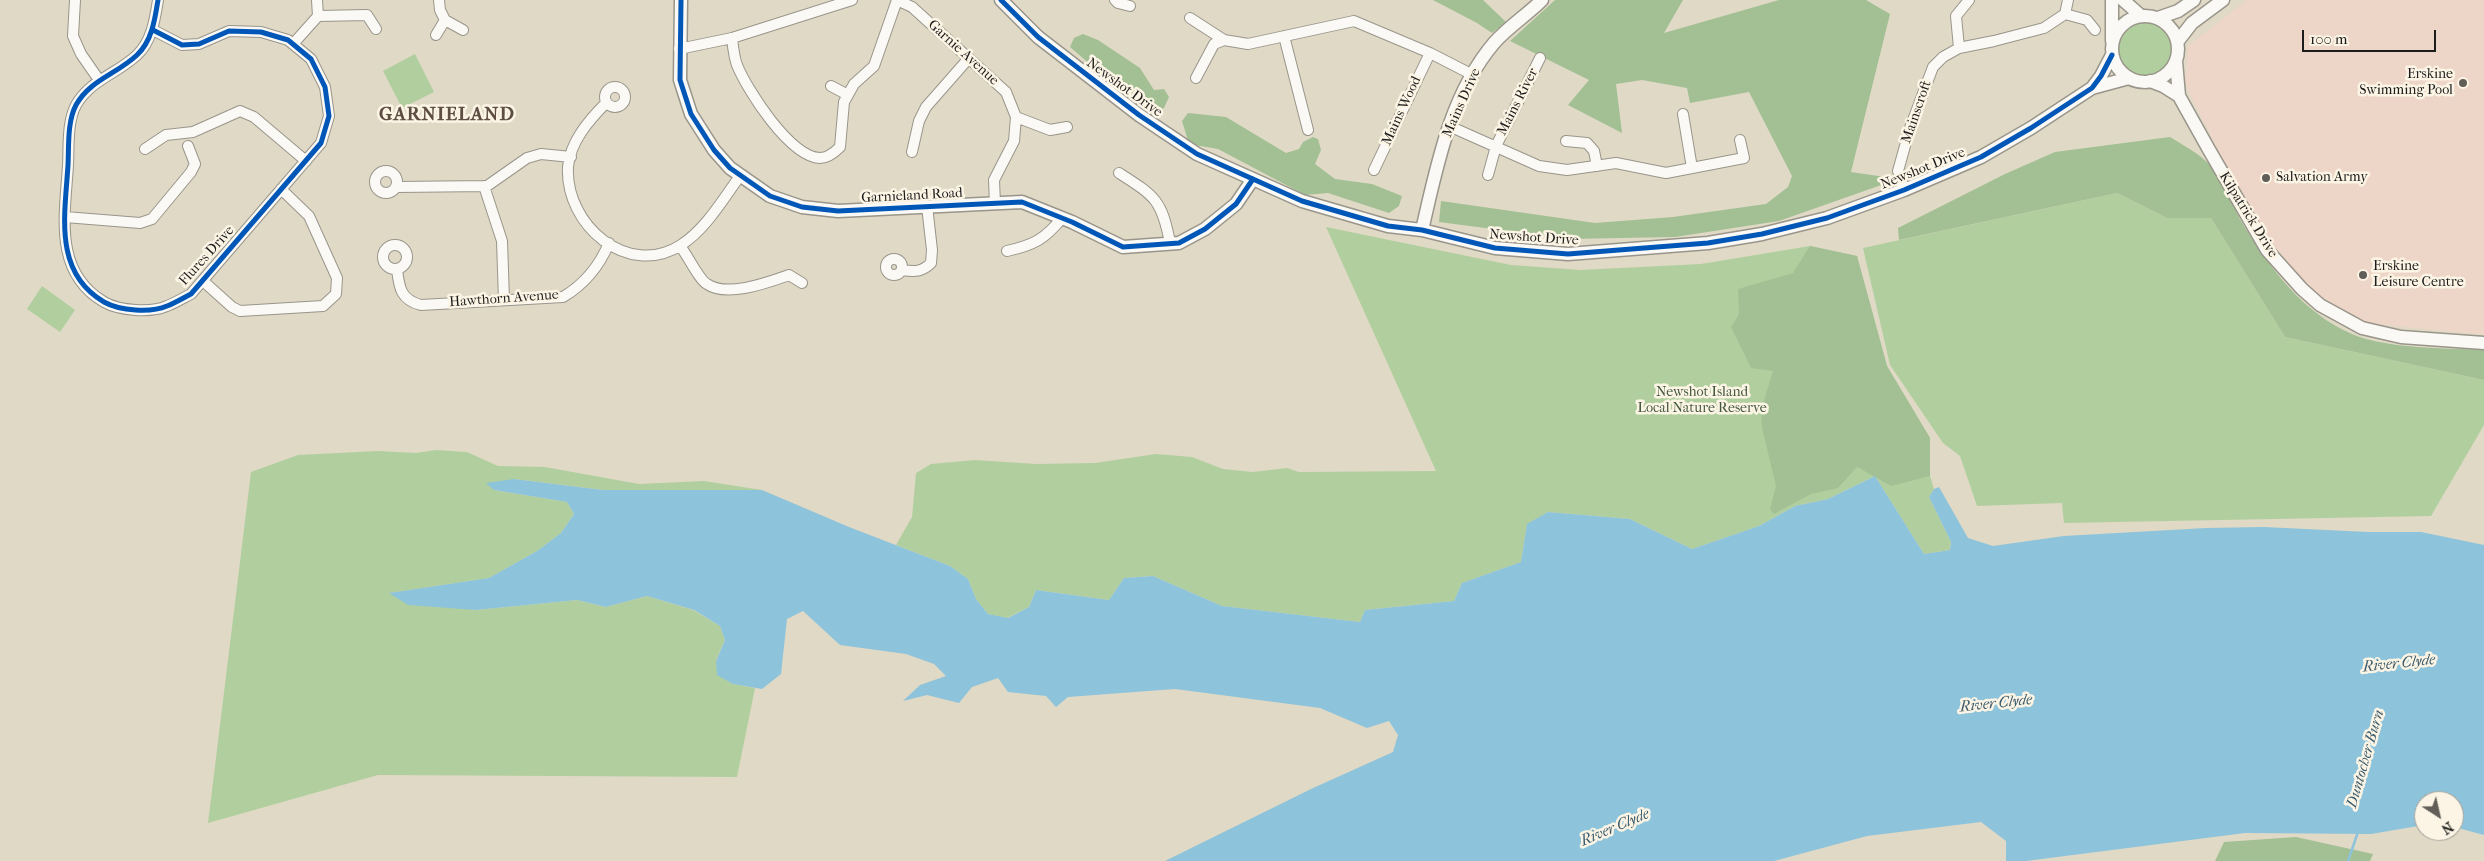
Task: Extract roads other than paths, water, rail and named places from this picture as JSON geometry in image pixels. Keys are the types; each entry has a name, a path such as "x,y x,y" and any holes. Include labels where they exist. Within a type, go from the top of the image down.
{"street":[{"path":"75,0 73,36 81,54 99,80"},
{"name":"Flures Drive","path":"153,30 182,45 199,44 229,31 260,32 288,40 311,59 325,87 329,116 321,143 191,294 166,307 136,310 106,303 79,280 72,267 65,245 70,127 75,107 86,90 137,55 153,30 158,0"},
{"path":"293,44 318,16 317,0"},
{"path":"439,0 440,10 445,20 463,30"},
{"name":"Garnieland Road","path":"681,0 680,80 691,114 714,150 740,176 770,196 802,207 838,211 1022,202 1062,218 1123,247 1179,242 1205,229 1236,204 1253,179"},
{"path":"679,49 732,38 852,0"},
{"name":"Garnie Avenue","path":"732,38 737,64 767,116 784,135 810,155 821,158 833,154 840,147 844,102 854,84 874,66 897,0 912,7 1006,92 1016,117 1014,140 994,180 994,204"},
{"name":"Newshot Drive","path":"1001,0 1038,37 1139,115 1197,154 1302,201 1342,214 1388,226 1422,230 1495,248 1568,254 1676,246 1738,239 1791,228 1837,215 1904,190 1987,154 2032,128 2092,88 2129,78"},
{"path":"1115,0 1118,3 1130,6"},
{"name":"Mains Drive","path":"1422,230 1449,126 1471,74 1494,42 1542,0"},
{"path":"1959,48 1956,16 1969,0"},
{"path":"2068,0 2065,14 2087,20 2095,30"},
{"path":"2112,0 2112,49 2120,71 2129,78 2150,81 2163,86 2179,96"},
{"path":"2123,0 2140,15 2158,18 2168,24 2178,41"},
{"path":"2158,18 2178,11 2194,0"},
{"path":"2150,81 2165,74 2176,61 2178,41 2192,23 2223,0"},
{"name":"Mainscroft","path":"1904,190 1898,171 1910,128 1933,67 1943,57 1959,48 2044,28 2065,14"},
{"path":"318,16 367,15 376,29"},
{"path":"2112,49 2119,28 2140,15"},
{"path":"1190,18 1224,40 1248,44 1354,21 1430,53 1471,74"},
{"path":"436,35 445,20"},
{"path":"1284,36 1308,130"},
{"path":"1196,78 1214,44 1224,40"},
{"name":"Newshot Drive","path":"2092,88 2101,76 2112,49"},
{"name":"Mains Wood","path":"1374,170 1430,53"},
{"path":"912,152 920,121 926,107 969,58"},
{"name":"Mains River","path":"1488,175 1496,146 1540,58"},
{"name":"Kilpatrick Drive","path":"2176,61 2179,96 2267,250 2302,289 2320,305 2362,328 2401,337 2484,342"},
{"path":"831,86 848,95"},
{"path":"606,103 592,117 573,146 568,168 572,193 582,220 598,238 621,250 649,257 680,246 701,229 740,176"},
{"path":"145,149 166,134 193,132 240,111 254,117 306,161"},
{"path":"1683,114 1692,168"},
{"path":"1016,117 1050,130 1067,127"},
{"name":"Mains River","path":"1449,126 1539,166 1567,170 1616,163 1666,173 1744,158 1740,140"},
{"path":"1566,141 1587,143 1594,152 1597,166"},
{"path":"65,217 140,223 152,219 191,172 195,164 188,146"},
{"path":"397,187 484,186 527,158 541,154 571,157"},
{"path":"1119,173 1152,194 1166,218 1170,243"},
{"path":"484,186 502,240 504,300"},
{"path":"203,281 232,307 240,311 323,306 336,294 337,278 309,216 281,188"},
{"path":"902,270 916,272 926,268 931,263 932,250 927,206"},
{"path":"1007,251 1030,245 1049,234 1062,218"},
{"name":"Hawthorn Avenue","path":"397,269 400,291 410,302 421,305 563,297 579,288 591,274 609,243"},
{"path":"680,246 705,284 720,290 758,285 789,275 802,283"}],"water":[{"name":"River Clyde","path":"1875,476 1924,554 1950,550 1951,542 1929,497 1934,489 1939,487 1968,538 1993,546 2064,536 2206,528 2264,527 2368,532 2421,532 2484,545 2484,835 2464,830 2464,791 2414,791 2414,827 2371,834 2245,833 2026,861 2006,861 2006,841 1981,822 1867,836 1774,861 1165,861 1311,789 1393,752 1398,735 1389,721 1367,728 1320,708 1175,689 1068,697 1056,707 1046,696 1008,692 998,678 972,687 959,703 927,695 903,701 920,685 946,676 934,664 906,654 840,645 803,611 787,619 781,674 762,689 733,684 717,675 716,661 725,640 720,626 694,610 647,596 606,607 577,600 476,610 408,605 389,593 489,578 537,551 561,533 574,514 567,502 494,490 486,483 514,479 603,490 762,490 849,527 950,566 968,579 976,599 988,614 1008,618 1029,607 1036,590 1109,600 1124,578 1153,576 1222,606 1360,622 1365,610 1454,601 1462,583 1521,562 1527,524 1548,512 1630,519 1692,549 1759,526 1795,506 1828,499"}],"waterway":[{"name":"Duntocher Burn","path":"2348,861 2358,832"}],"place":[{"name":"Erskine Swimming Pool","path":"2463,83"},
{"name":"Salvation Army","path":"2266,178"},
{"name":"Erskine Leisure Centre","path":"2363,275"}],"district":[{"name":"GARNIELAND","path":"447,115"}],"park label":[{"name":"Newshot Island Local Nature Reserve","path":"1702,402"}]}
